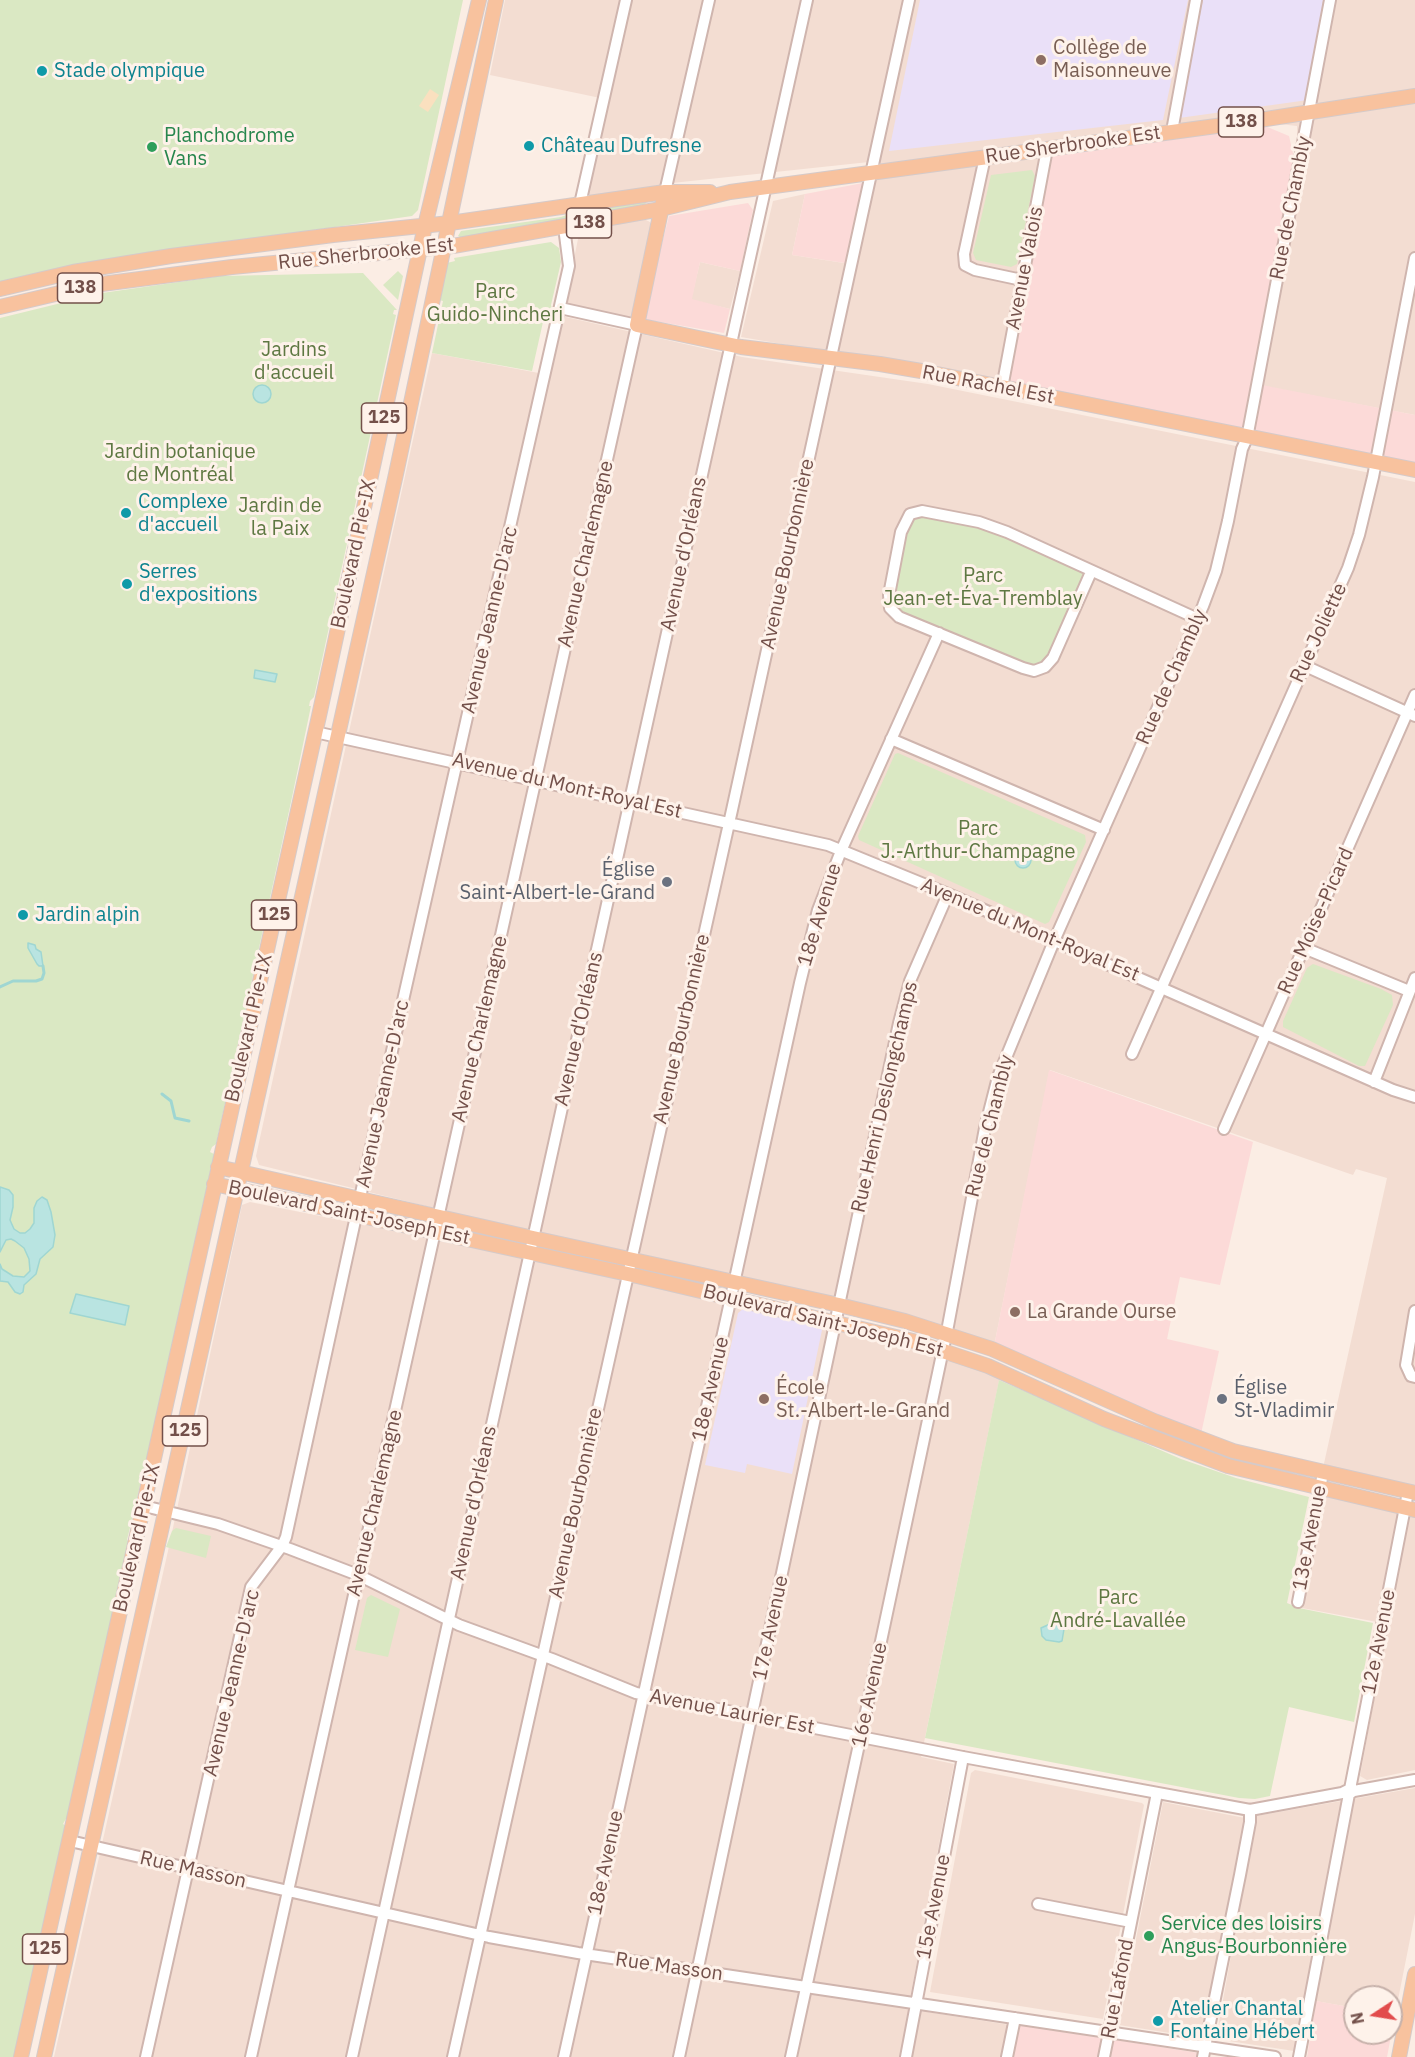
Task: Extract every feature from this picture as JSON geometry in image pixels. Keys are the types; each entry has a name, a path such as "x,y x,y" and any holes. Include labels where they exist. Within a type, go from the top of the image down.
{"main road":[{"name":"Boulevard Pie-IX","path":"21,2057 315,732 424,226 479,0"},
{"name":"Boulevard Pie-IX","path":"44,2057 167,1512 446,247 496,0"},
{"name":"Rue Sherbrooke Est","path":"0,307 94,285 232,267 446,247 661,209 730,192 1415,96"},
{"name":"Rue Sherbrooke Est","path":"0,289 73,272 333,234 450,223 665,192 730,192"},
{"name":"Avenue Charlemagne","path":"637,325 665,192"},
{"name":"Rue Rachel Est","path":"637,325 730,345 879,364 1415,470"},
{"name":"Boulevard Saint-Joseph Est","path":"218,1167 533,1239 839,1305 946,1333 992,1349 1134,1413 1233,1451 1412,1492"},
{"name":"Boulevard Saint-Joseph Est","path":"214,1184 627,1274 836,1322 943,1350 995,1369 1153,1439 1228,1466 1410,1509"},
{"path":"1399,2057 1415,1974"}],"street":[{"path":"580,204 626,0"},
{"name":"Avenue Charlemagne","path":"665,192 709,0"},
{"name":"Avenue d'Orléans","path":"352,2057 807,0"},
{"name":"Avenue Bourbonnière","path":"453,2057 909,0"},
{"path":"1172,131 1196,0"},
{"name":"Rue de Chambly","path":"946,1333 985,1128 998,1077 1054,941 1198,618 1216,571 1242,449 1247,438 1330,0"},
{"name":"Avenue Valois","path":"1002,388 1047,149"},
{"path":"985,157 964,254 965,265 975,270 1022,280"},
{"name":"Avenue Jeanne-D'arc","path":"146,2057 251,1587 282,1546 286,1537 560,308 569,259 564,227"},
{"name":"Rue Joliette","path":"1132,1054 1348,568 1359,535 1375,462 1415,258"},
{"name":"Rue Rachel Est","path":"560,308 637,325"},
{"name":"Avenue Charlemagne","path":"251,2057 637,325"},
{"path":"1091,572 1053,658 1045,667 1034,671 899,617 890,608 889,595 901,532 910,514 921,511 979,522 1007,532 1091,572 1198,618"},
{"name":"18e Avenue","path":"564,2057 802,973 818,910 841,851 939,633"},
{"path":"1304,665 1411,714"},
{"name":"Rue Moïse-Picard","path":"1224,1129 1411,714 1415,695"},
{"name":"Avenue du Mont-Royal Est","path":"315,732 818,842 948,894 1374,1082 1415,1097"},
{"path":"891,739 1104,830"},
{"name":"Rue Henri Deslongchamps","path":"839,1305 898,1023 910,981 948,894"},
{"path":"1304,948 1409,991"},
{"path":"1374,1082 1415,978"},
{"name":"17e Avenue","path":"679,2057 839,1305"},
{"path":"1415,1311 1406,1358 1408,1371 1415,1377"},
{"name":"16e Avenue","path":"791,2057 946,1333"},
{"name":"13e Avenue","path":"1298,1602 1323,1473"},
{"name":"12e Avenue","path":"1299,2057 1349,1792 1412,1492"},
{"name":"Avenue Laurier Est","path":"144,1506 218,1524 282,1546 358,1575 449,1620 495,1639 643,1695 1250,1810 1415,1780"},
{"name":"15e Avenue","path":"906,2057 963,1757"},
{"name":"Rue Lafond","path":"1104,2057 1157,1793"},
{"path":"1204,2052 1250,1822 1250,1810"},
{"name":"Rue Masson","path":"70,1841 480,1935 586,1955 1110,2032 1204,2052 1275,2057"},
{"name":"Rue Lafond","path":"1038,1904 1131,1922"},
{"path":"1007,2057 1015,2018"}],"shaded area":[{"path":"505,0 1415,0 1415,415 1257,385 1298,175 1297,126 1253,121 1022,280 997,381 741,337 773,201 805,194 792,255 844,263 869,162 672,183 587,197 610,100 490,75"},
{"name":"Collège de Maisonneuve","path":"920,0 1188,0 1163,120 889,151"},
{"path":"1203,0 1323,0 1308,100 1179,118"},
{"path":"1253,121 1289,136 1298,175 1257,384 1415,415 1415,470 1009,384 1022,280 1047,149"},
{"path":"863,183 845,263 792,255 805,194"},
{"path":"748,203 753,210 740,271 700,262 692,299 730,309 724,333 643,319 669,216"},
{"path":"644,219 652,226 632,318 565,303 578,239 584,229"},
{"path":"700,262 740,271 730,309 691,300"},
{"path":"557,315 742,357 928,384 1415,482 1415,1486 1323,1468 1387,1178 1356,1169 1353,1175 1050,1070 994,1346 259,1165 256,1156 432,353 544,374"},
{"path":"1049,1070 1253,1142 1220,1285 1180,1277 1167,1339 1219,1351 1201,1434 994,1346"},
{"path":"250,1202 520,1256 822,1323 929,1351 1000,1376 921,1757 954,1764 908,2009 1010,2025 1004,2057 54,2057 168,1551 242,1205"},
{"name":"École St.-Albert-le-Grand","path":"743,1309 818,1325 822,1330 792,1474 747,1464 745,1473 705,1465 738,1313"},
{"path":"1325,1495 1415,1513 1415,1770 1367,1780 1360,1776 1388,1624 1302,1608"},
{"path":"975,1770 1144,1805 1103,2019 930,1992 971,1773"},
{"path":"1415,1788 1415,1914 1401,1985 1343,1985 1343,2006 1304,1999 1294,2051 1216,2039 1256,1816"},
{"path":"1163,1802 1245,1818 1202,2038 1119,2025"},
{"path":"1316,2001 1343,2006 1343,2045 1389,2045 1387,2057 1307,2057"},
{"path":"1018,2025 1199,2053 1198,2057 1013,2057"}],"green space":[{"path":"0,0 463,0 418,210 412,216 77,264 0,282"},
{"path":"1032,170 1035,176 1017,264 1011,267 976,260 973,253 991,175"},
{"path":"645,201 646,205 462,238 458,236 461,231 561,217 577,211"},
{"name":"Parc Guido-Nincheri","path":"551,242 559,248 561,262 551,305 553,324 543,322 532,371 432,353 443,301 439,300 447,263 455,261 454,258"},
{"path":"398,271 403,276 398,300 383,285"},
{"name":"Jardin botanique de Montréal","path":"363,273 397,310 394,310 393,314 396,315 314,697 310,701 309,706 311,706 291,802 216,1144 210,1152 214,1154 145,1467 143,1472 140,1472 139,1477 142,1477 127,1540 129,1542 68,1815 63,1824 66,1826 14,2057 0,2057 0,318 102,293 221,276"},
{"name":"Parc Jean-et-Éva-Tremblay","path":"910,514 979,522 1091,572 1053,658 1034,671 890,608"},
{"name":"Parc J.-Arthur-Champagne","path":"898,753 1085,835 1086,842 1049,922 1045,924 859,840 858,836 895,754"},
{"path":"1313,964 1392,995 1393,1005 1365,1066 1359,1066 1283,1027 1283,1021 1307,968"},
{"name":"Parc André-Lavallée","path":"999,1380 1181,1459 1236,1478 1309,1497 1287,1603 1299,1608 1373,1623 1354,1722 1289,1707 1270,1796 1255,1799 1239,1798 925,1738"},
{"path":"176,1528 211,1536 206,1558 166,1547 172,1531"},
{"path":"371,1595 400,1609 388,1657 355,1650 367,1598"}],"sand":[{"path":"430,89 439,95 428,112 419,106"}],"water":[{"path":"262,385 268,388 271,394 268,400 262,403 256,400 253,394 256,388"},
{"path":"255,670 277,674 275,682 254,678"},
{"path":"1020,852 1026,852 1031,860 1029,866 1020,868 1015,863 1015,857"},
{"path":"28,943 35,945 36,949 41,952 43,966 37,964 28,948"},
{"path":"0,1187 9,1190 13,1195 10,1220 14,1229 20,1233 25,1233 34,1223 34,1208 42,1197 47,1200 51,1212 55,1235 53,1247 40,1259 36,1274 24,1285 23,1292 20,1294 15,1292 8,1282 0,1281 0,1264 2,1269 13,1276 24,1277 30,1271 29,1259 24,1248 15,1241 6,1240 0,1252"},
{"path":"76,1294 129,1306 125,1325 70,1313"},
{"path":"1050,1624 1062,1626 1064,1629 1062,1641 1046,1640 1042,1636 1041,1628"}],"waterway":[{"path":"0,987 13,981 42,979 43,966"},
{"path":"162,1094 171,1101 175,1118 189,1121"}],"place":[{"name":"Collège de Maisonneuve","path":"1041,60"},
{"name":"Stade olympique","path":"42,71"},
{"name":"Château Dufresne","path":"529,146"},
{"name":"Planchodrome Vans","path":"152,147"},
{"name":"Complexe d'accueil","path":"126,513"},
{"name":"Serres d'expositions","path":"127,584"},
{"name":"Église Saint-Albert-le-Grand","path":"667,882"},
{"name":"Jardin alpin","path":"23,915"},
{"name":"La Grande Ourse","path":"1015,1312"},
{"name":"École St.-Albert-le-Grand","path":"764,1399"},
{"name":"Église St-Vladimir","path":"1222,1399"},
{"name":"Service des loisirs Angus-Bourbonnière","path":"1149,1936"},
{"name":"Atelier Chantal Fontaine Hébert","path":"1158,2021"}],"park label":[{"name":"Jardins d'accueil","path":"294,362"},
{"name":"Jardin de la Paix","path":"280,518"}]}
